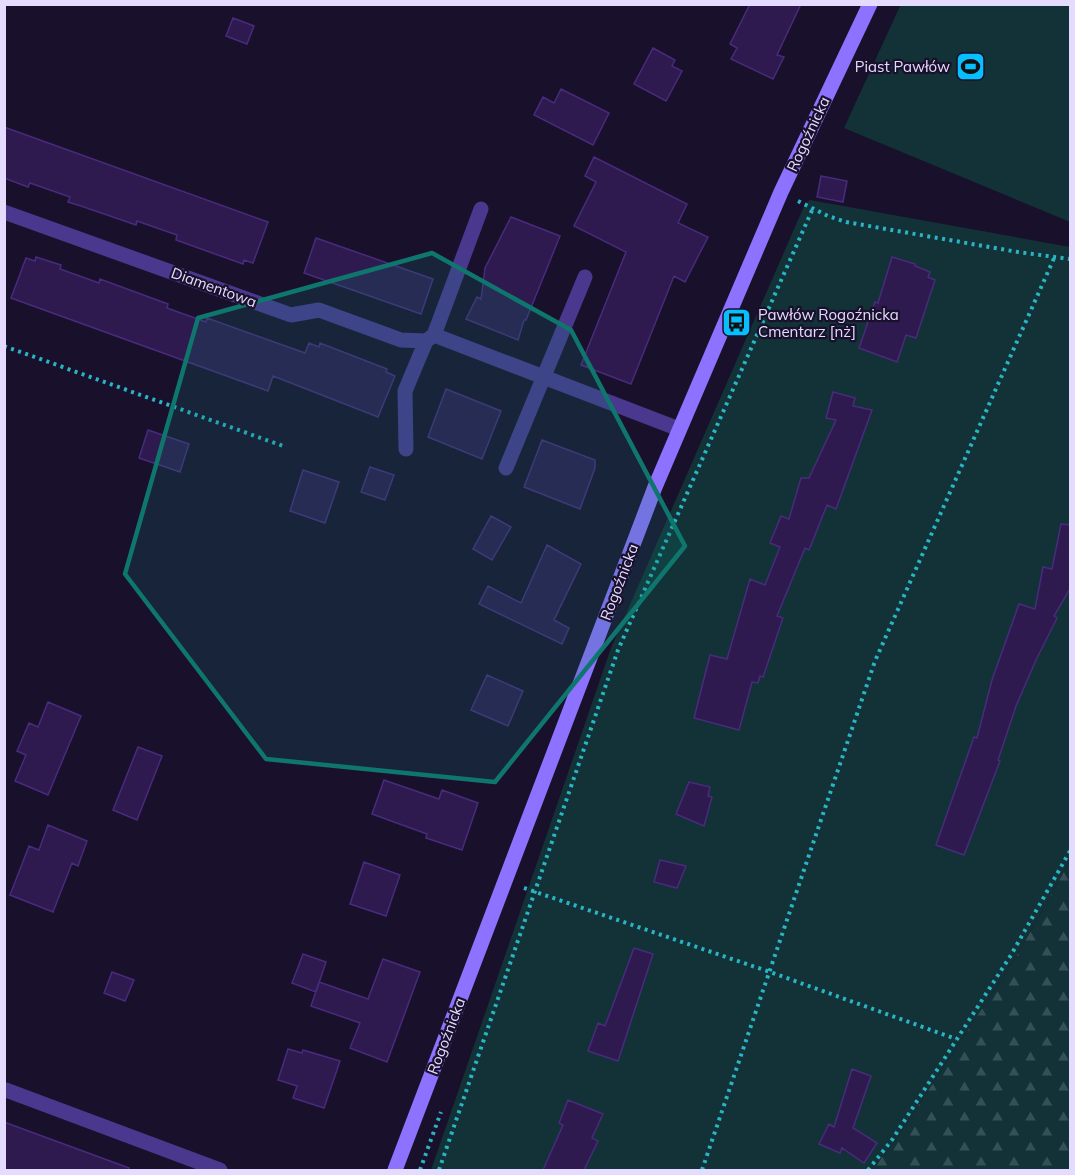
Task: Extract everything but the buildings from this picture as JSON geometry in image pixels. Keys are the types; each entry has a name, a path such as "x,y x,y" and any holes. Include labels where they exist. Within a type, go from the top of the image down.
{"street":[{"name":"Rogoźnicka","path":"394,1170 655,487 781,192 870,4"},
{"path":"406,449 405,392 430,338 481,209"},
{"name":"Diamentowa","path":"4,212 291,315 319,310 401,340 430,338 543,376 679,429"},
{"path":"506,468 585,277"},
{"path":"6,1090 220,1170"}],"path":[{"path":"781,192 828,216 846,222 1071,259"},
{"path":"439,1170 618,650 813,208"},
{"path":"702,1170 875,661 1055,256"},
{"path":"4,346 286,447"},
{"path":"868,1170 892,1140 1011,955 1071,851"},
{"path":"505,882 770,972 956,1039"}],"highlighted area":[{"path":"432,253 571,330 685,546 495,782 266,759 125,574 198,318"}],"green space":[{"name":"Piast Pawłów","path":"901,4 1070,5 1070,222 844,128"},
{"path":"810,200 1070,247 1070,861 1016,957 895,1141 872,1170 431,1170 611,648 805,204"},
{"path":"1070,861 1070,1170 872,1170 895,1141 1016,957"}],"place":[{"name":"Piast Pawłów","path":"971,66"},
{"name":"Pawłów Rogoźnicka Cmentarz [nż]","path":"737,323"}]}
